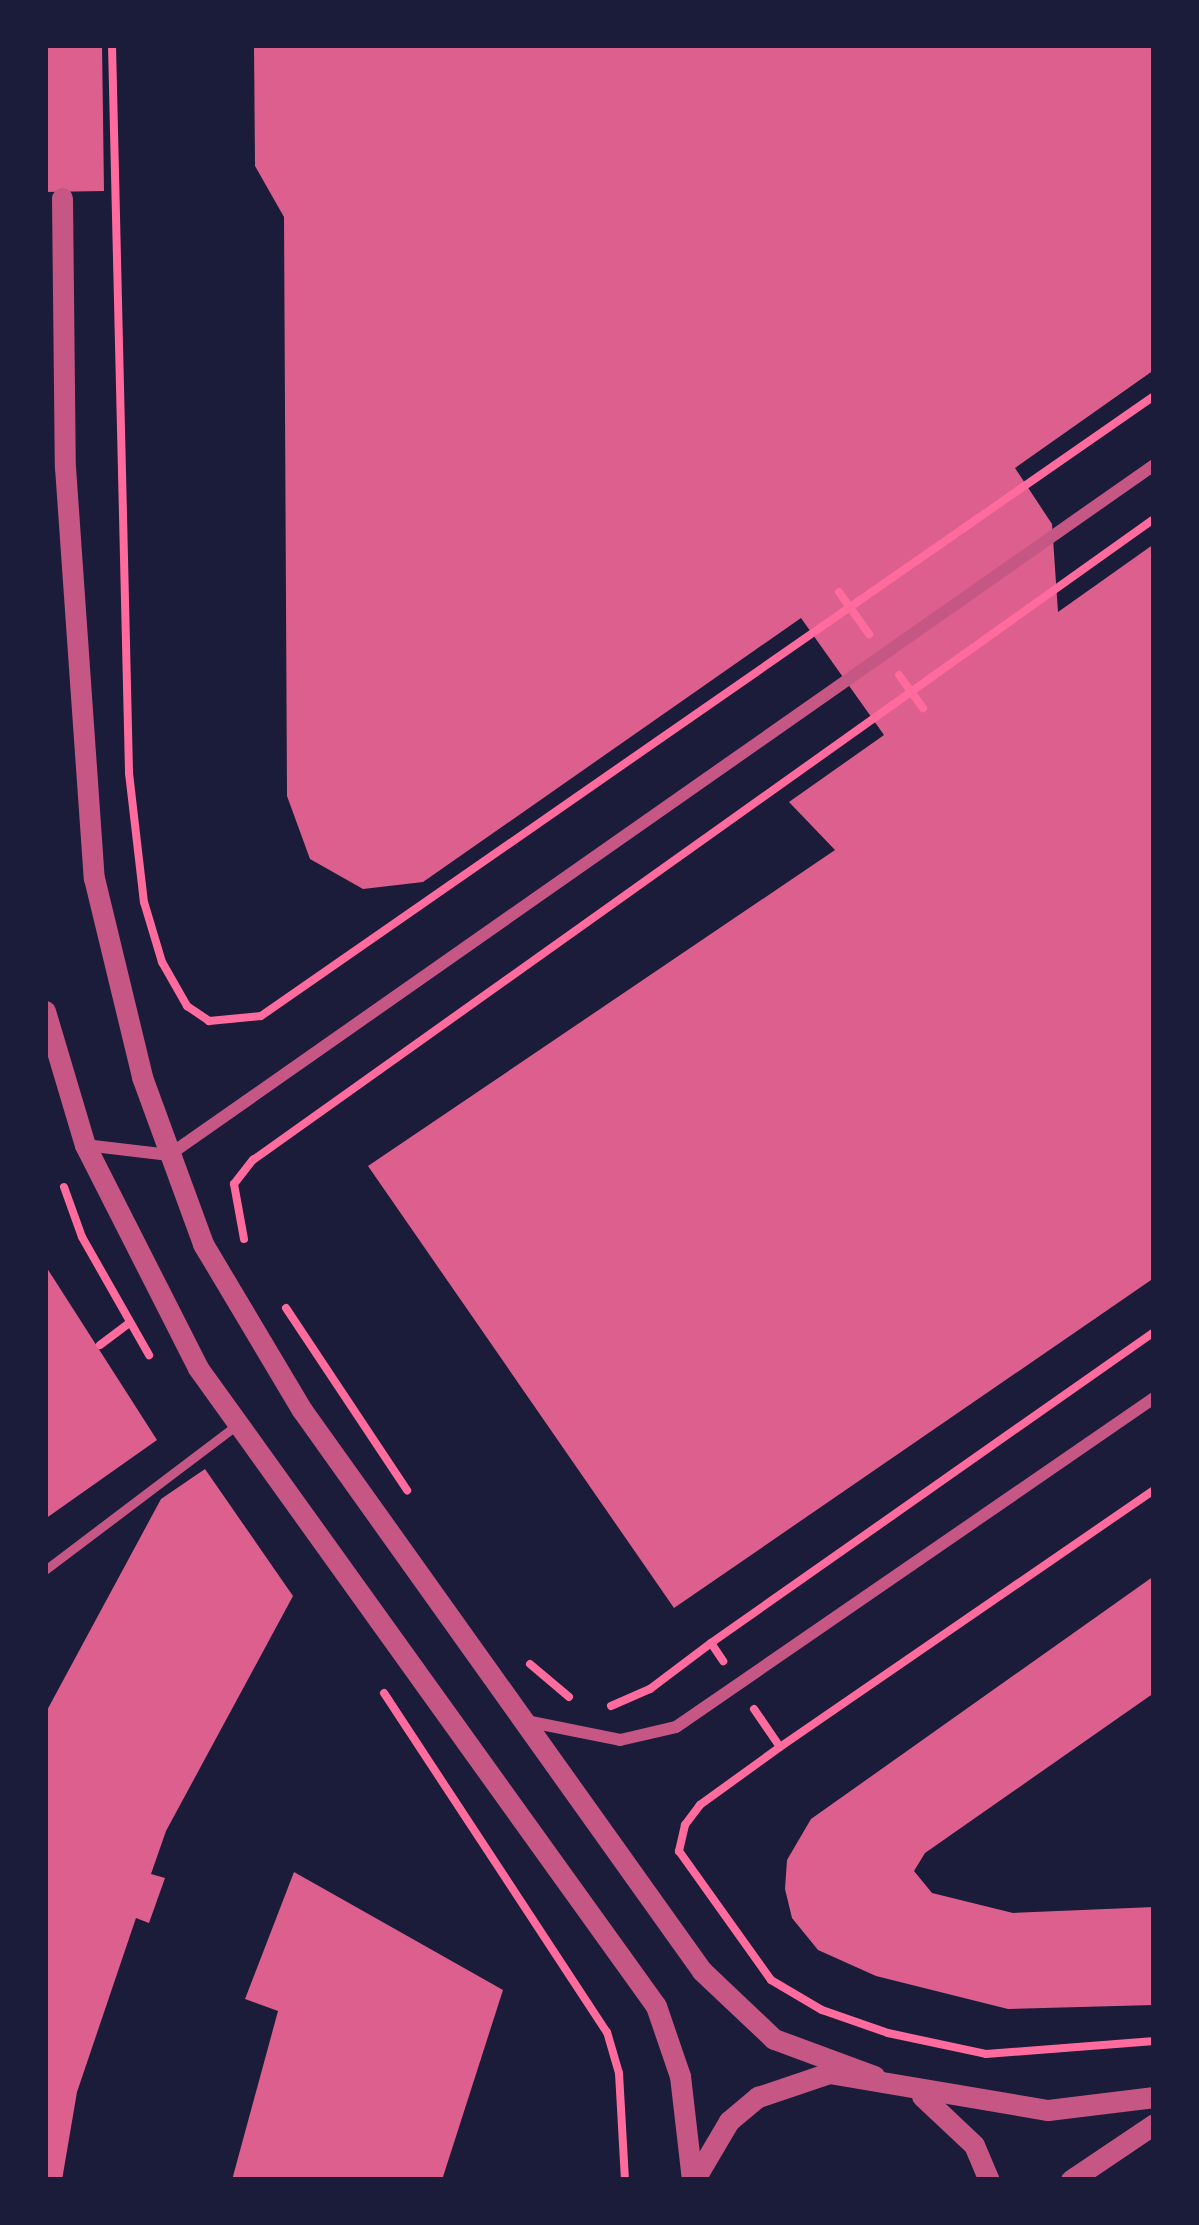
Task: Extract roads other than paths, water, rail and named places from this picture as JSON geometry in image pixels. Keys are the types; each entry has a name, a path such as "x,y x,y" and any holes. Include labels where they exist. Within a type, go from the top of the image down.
{"street":[{"path":"62,198 81,773 116,978 169,1155 203,1244 256,1340 519,1719 724,1996 774,2039 917,2092 1048,2110 1154,2097"},
{"path":"85,1145 169,1155 1154,465"},
{"path":"45,1011 85,1145 176,1330 237,1424 656,2006 680,2076 694,2180"},
{"path":"519,1719 620,1740 676,1727 740,1688 1154,1398"},
{"path":"694,2180 729,2121 758,2097 829,2073 874,2075"},
{"path":"917,2092 949,2115 989,2180"},
{"path":"1071,2180 1154,2124"}],"lane":[{"path":"45,1570 237,1424"}]}
